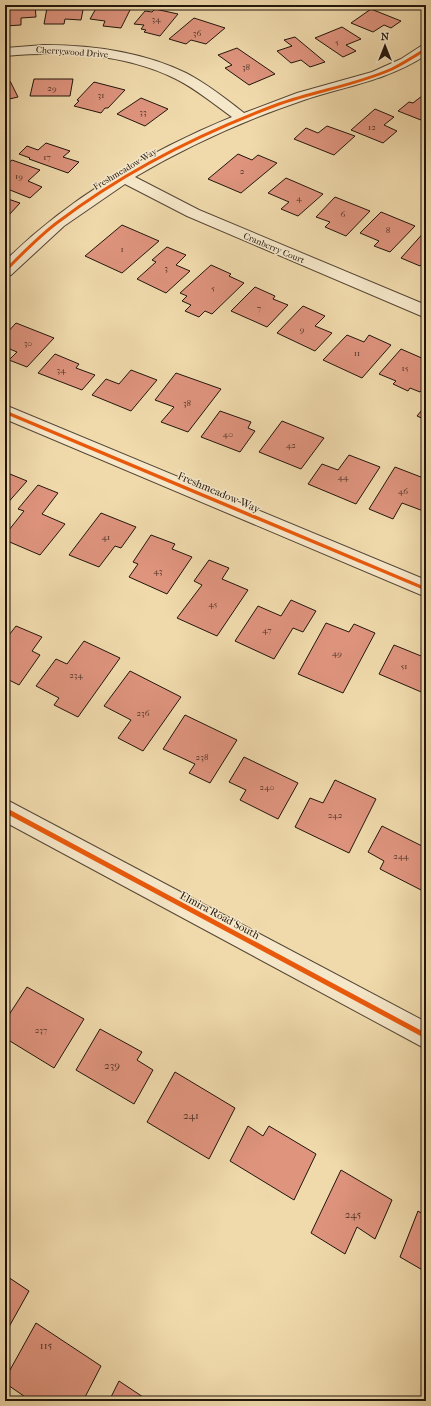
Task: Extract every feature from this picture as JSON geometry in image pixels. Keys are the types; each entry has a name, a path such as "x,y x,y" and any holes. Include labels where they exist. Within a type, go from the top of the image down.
{"street":[{"name":"Cherrywood Drive","path":"5,52 52,49 102,52 136,60 173,72 205,90 243,119"},
{"name":"Freshmeadow Way","path":"5,271 37,240 86,202 173,150 288,101 382,72 406,62 426,49"},
{"name":"Cranberry Court","path":"125,178 193,213 426,312"},
{"name":"Freshmeadow Way","path":"5,412 426,589"},
{"name":"Elmira Road South","path":"5,810 426,1036"}],"building":[{"path":"5,5 35,5 36,17 21,18 21,25 5,26"},
{"path":"49,5 84,5 81,20 65,19 64,24 44,24"},
{"path":"98,5 131,8 121,28 103,26 105,21 90,19"},
{"path":"384,5 408,5 406,9"},
{"path":"155,9 178,14 160,36 144,32 146,30 141,29 144,25 134,24 145,11 152,12"},
{"path":"371,9 401,21 391,28 384,25 373,32 351,23"},
{"path":"194,18 225,28 206,44 191,40 186,44 169,39"},
{"path":"342,27 361,39 346,45 356,51 343,57 315,38"},
{"path":"295,37 325,62 310,67 301,60 291,63 277,51 292,46 284,40"},
{"path":"237,48 275,74 249,85 225,68 232,65 218,55"},
{"path":"34,79 73,79 70,96 30,96"},
{"path":"10,81 18,97 5,100 5,82"},
{"path":"94,82 125,90 108,108 105,108 101,113 74,106 79,101 77,100"},
{"path":"422,96 426,97 426,122 398,111 409,102 413,103"},
{"path":"141,98 168,109 145,126 117,114"},
{"path":"375,109 394,117 384,125 397,131 383,143 351,130"},
{"path":"327,126 355,136 334,155 294,139 306,128 318,133"},
{"path":"46,143 70,151 63,157 79,162 68,173 19,154 27,146 38,150"},
{"path":"238,154 252,160 258,155 277,163 241,193 208,179"},
{"path":"12,160 40,170 28,181 42,187 30,198 5,188 5,166"},
{"path":"286,178 323,194 298,216 281,209 289,202 268,193"},
{"path":"335,197 370,211 346,236 325,227 330,222 316,217"},
{"path":"5,198 20,203 9,215 5,213"},
{"path":"381,212 415,226 390,252 374,246 379,241 360,233"},
{"path":"122,225 159,241 122,273 85,256"},
{"path":"426,230 426,260 420,266 401,258"},
{"path":"167,247 186,255 176,265 190,271 166,293 137,279 156,262 152,260"},
{"path":"211,265 231,274 229,276 244,283 212,314 205,311 199,317 185,311 191,305 182,301 187,296 180,293"},
{"path":"255,287 275,296 273,299 288,305 267,327 231,311"},
{"path":"303,306 325,316 315,326 332,333 315,351 277,333"},
{"path":"16,323 54,338 27,367 9,360 17,352 5,347 5,335"},
{"path":"347,335 364,342 369,335 391,345 362,378 323,360"},
{"path":"401,349 424,359 422,361 426,363 426,385 420,392 410,388 408,391 393,384 396,381 379,374"},
{"path":"55,354 79,364 76,368 95,375 82,390 38,373"},
{"path":"131,370 157,380 131,411 92,395 106,379 119,384"},
{"path":"176,373 221,389 188,432 161,422 174,407 155,400"},
{"path":"426,405 426,420 417,416"},
{"path":"220,411 251,422 248,428 255,431 240,452 201,437"},
{"path":"282,421 324,438 301,469 259,452"},
{"path":"349,455 380,467 356,504 308,484 322,464 338,470"},
{"path":"395,467 426,479 426,512 402,503 393,519 369,509"},
{"path":"5,472 27,481 5,506"},
{"path":"38,485 58,493 42,514 65,524 40,555 5,540 5,535 24,511 18,509"},
{"path":"101,513 136,527 121,548 115,546 99,567 69,555"},
{"path":"151,535 175,544 172,549 192,557 167,594 129,577 138,564 133,562"},
{"path":"209,560 229,568 222,579 248,590 217,636 177,618 202,585 194,581"},
{"path":"291,600 316,611 303,632 293,628 274,659 235,641 258,606 281,616"},
{"path":"326,623 349,632 354,624 375,633 343,693 298,674"},
{"path":"16,626 42,637 32,651 40,655 19,685 5,678 5,638 6,639"},
{"path":"84,641 120,658 78,717 54,705 59,698 36,686 56,659 67,664"},
{"path":"394,645 426,658 426,694 379,674"},
{"path":"130,671 181,697 143,751 118,738 131,720 104,706"},
{"path":"185,715 237,740 210,783 189,773 195,764 163,749"},
{"path":"244,757 298,783 278,819 240,800 246,790 229,782"},
{"path":"335,780 376,799 349,853 295,827 310,798 323,803"},
{"path":"382,826 426,848 426,886 423,891 380,869 384,861 368,852"},
{"path":"27,987 84,1019 54,1068 5,1038 5,1021"},
{"path":"100,1029 142,1052 137,1060 153,1070 134,1104 76,1070"},
{"path":"175,1072 235,1108 209,1159 147,1122"},
{"path":"248,1126 263,1136 269,1126 316,1154 294,1200 230,1161"},
{"path":"341,1170 392,1200 375,1239 357,1227 345,1254 311,1233"},
{"path":"418,1211 426,1216 426,1272 400,1257"},
{"path":"5,1275 29,1291 5,1334"},
{"path":"36,1323 101,1366 83,1401 31,1401 5,1383 5,1379"},
{"path":"119,1381 149,1401 109,1401"}],"cycle path":[{"path":"5,271 37,240 84,203 168,152 228,124 258,112 302,96 377,75 406,62 426,49"},
{"path":"5,412 426,589"},
{"path":"5,810 426,1036"}]}
